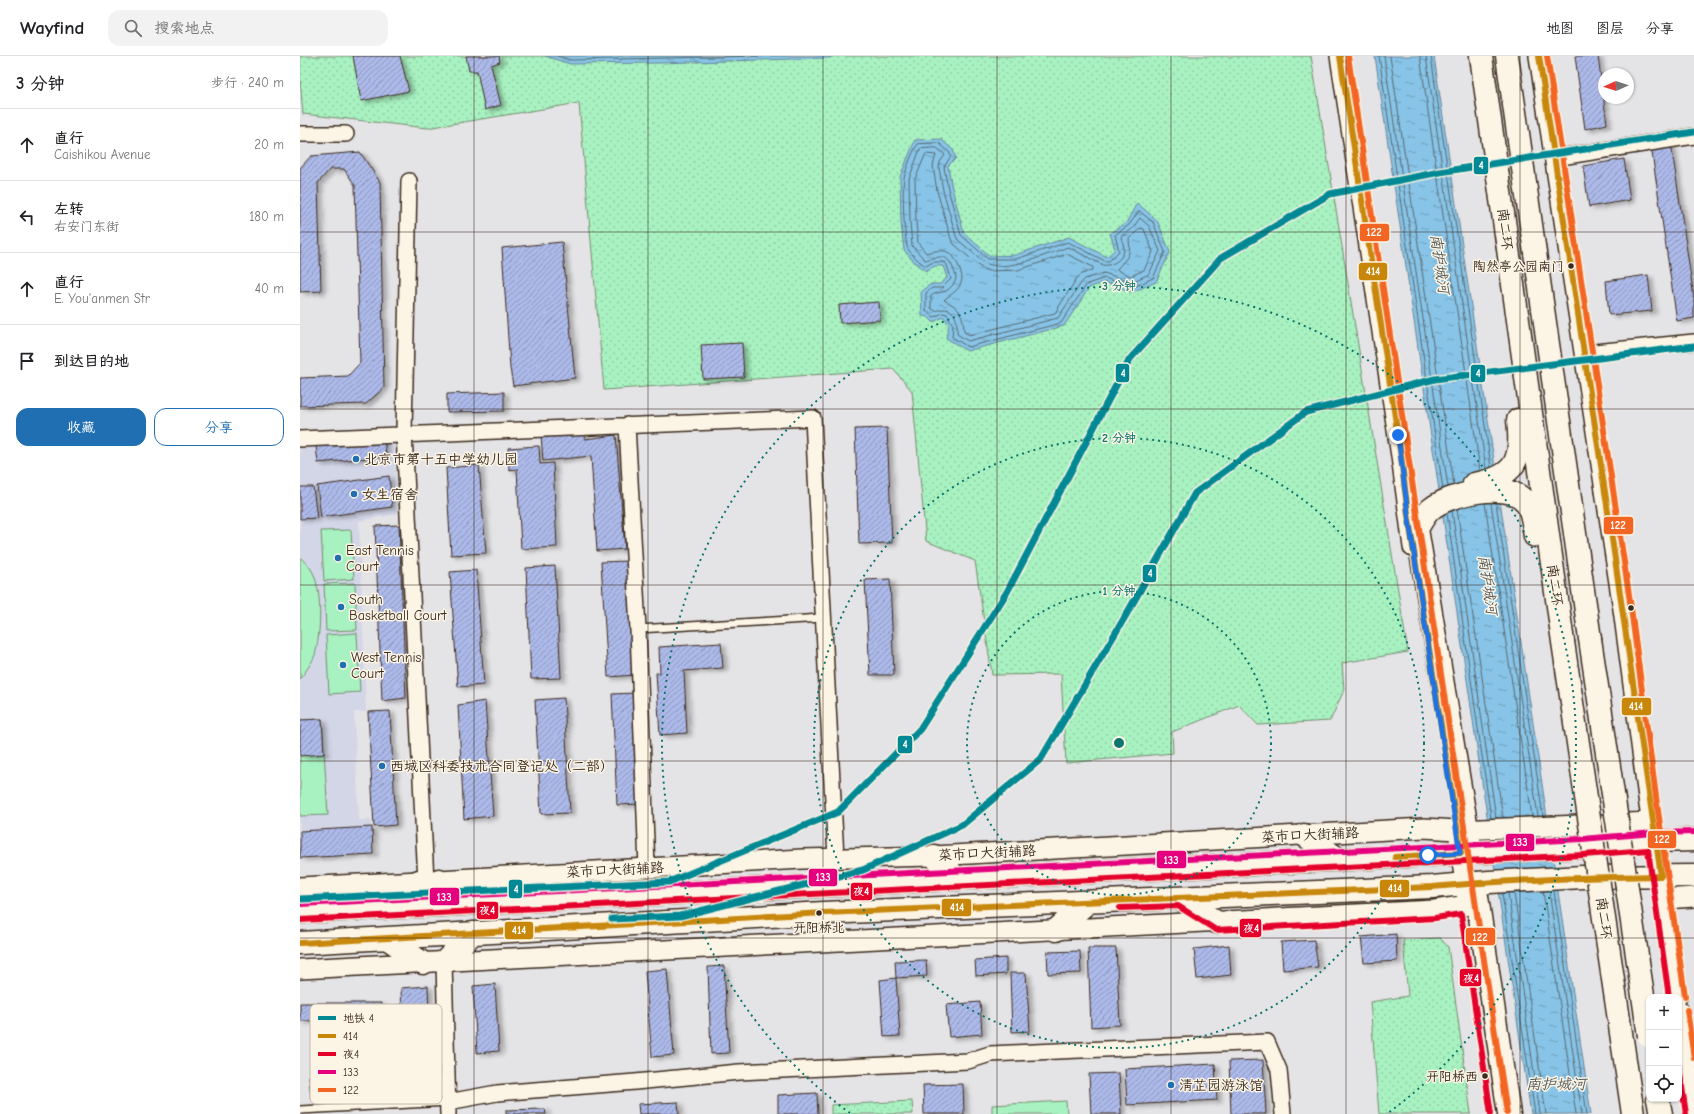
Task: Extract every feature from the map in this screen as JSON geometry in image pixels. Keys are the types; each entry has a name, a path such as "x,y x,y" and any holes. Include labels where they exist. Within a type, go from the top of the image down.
{"main road":[{"name":"南二环","path":"1481,56 1563,642 1633,1114"},
{"name":"南二环","path":"1507,56 1590,638 1648,1030"},
{"path":"1408,514 1429,502 1449,487 1492,481 1508,471 1519,454 1521,441 1511,358 1517,318"},
{"path":"1429,502 1445,500 1463,495 1501,490 1513,492 1523,499 1531,512 1543,583 1558,604"},
{"path":"1429,502 1417,529 1472,853"},
{"path":"300,912 1583,847 1653,832 1694,840"},
{"path":"1304,835 1340,860"},
{"path":"934,856 958,879"},
{"path":"300,943 816,913 1424,887 1474,888 1583,877 1694,876"},
{"path":"397,907 428,881 466,903"},
{"path":"1474,888 1508,1114"},
{"path":"1180,898 1216,922"},
{"path":"1056,930 1088,902"},
{"path":"444,962 473,933"},
{"path":"388,939 423,963"},
{"path":"1658,1102 1660,1114"}],"street":[{"path":"1340,56 1401,456 1408,514 1469,829"},
{"path":"1539,56 1622,601 1677,994"},
{"path":"300,134 346,134"},
{"path":"1554,158 1694,136"},
{"path":"409,181 404,433 428,881"},
{"path":"1584,353 1694,342"},
{"path":"300,439 404,433 627,425 701,424 813,418 822,618 836,858"},
{"path":"627,425 638,629 647,868"},
{"name":"菜市口大街辅路","path":"300,887 836,858 934,856 1424,828 1469,829 1578,825 1653,832"},
{"path":"1472,853 1474,888 1499,1114"},
{"path":"300,969 1435,910 1474,888"},
{"path":"1664,899 1694,897"},
{"path":"444,962 448,1108 497,1092 635,1082 739,1072 968,1061 990,1054 1267,1042 1280,1070 1283,1114"},
{"path":"1682,1026 1690,1065 1694,1114"}],"lane":[{"path":"638,629 822,618"},
{"path":"300,1110 448,1108"}],"shaded area":[{"path":"394,436 397,514 359,521 366,712 354,712 359,820 371,820 373,854 300,858 300,447"}],"green space":[{"path":"300,56 1311,56 1408,652 1342,663 1344,690 1330,721 1258,725 1239,705 1172,732 1173,753 1066,763 1061,674 992,675 975,561 926,541 912,391 893,369 604,390 579,103 427,128 303,114 300,80"},
{"name":"East Tennis Court","path":"351,530 354,579 324,581 321,531"},
{"path":"300,557 310,567 315,577 318,587 320,623 315,655 300,679"},
{"name":"South Basketball Court","path":"355,583 357,630 326,631 324,584"},
{"name":"West Tennis Court","path":"357,633 360,692 329,694 326,635"},
{"path":"322,719 328,815 300,816 300,720"},
{"path":"1440,938 1448,947 1471,1114 1379,1114 1370,1002 1408,996 1403,940"},
{"path":"912,1101 913,1114 831,1114 831,1105"},
{"path":"1066,1101 1067,1114 992,1114 992,1105"}],"water":[{"path":"545,56 835,56 828,58 570,64"},
{"name":"南护城河","path":"1375,56 1434,56 1591,1114 1531,1114"},
{"path":"941,139 953,150 956,158 948,166 952,188 964,233 990,256 1015,255 1069,237 1107,257 1115,249 1110,233 1126,223 1137,203 1157,220 1170,252 1156,282 1132,292 1104,282 1089,288 1064,326 967,351 946,338 949,325 944,317 933,322 928,317 922,316 921,291 931,284 940,284 947,278 943,266 935,266 926,271 916,264 904,250 901,223 900,177 915,140"}],"building":[{"path":"353,56 400,56 409,91 361,101"},
{"path":"466,56 499,56 500,62 491,65 501,105 485,110 477,71 469,71"},
{"path":"1575,56 1598,56 1600,68 1598,68 1598,104 1604,104 1607,124 1585,129"},
{"path":"1671,143 1694,298 1694,318 1677,321 1651,146"},
{"path":"360,152 380,182 384,388 366,404 300,406 300,378 348,376 360,363 355,185 344,169 330,169 318,183 321,291 300,292 300,168 311,156"},
{"path":"1624,159 1630,200 1589,207 1583,166"},
{"path":"562,242 575,378 513,386 510,368 502,248"},
{"path":"1648,275 1652,311 1609,315 1606,281"},
{"path":"879,302 880,320 840,323 839,305"},
{"path":"742,343 744,377 703,379 701,345"},
{"path":"504,392 504,411 447,412 447,394"},
{"path":"887,428 892,543 859,544 855,429"},
{"path":"585,432 585,439 616,435 625,549 597,551 591,456 543,461 541,435"},
{"path":"384,437 386,456 318,463 316,446"},
{"path":"539,446 540,464 553,463 557,547 521,549 517,469 509,470 508,448"},
{"path":"479,465 486,553 451,555 446,468"},
{"name":"女生宿舍","path":"389,476 392,507 321,517 317,486"},
{"path":"300,487 313,487 317,518 300,519"},
{"path":"399,525 406,698 382,701 375,526"},
{"path":"627,561 636,675 608,677 601,562"},
{"path":"555,566 561,678 531,679 526,568"},
{"path":"476,570 484,685 458,687 450,572"},
{"path":"890,579 894,675 870,675 865,580"},
{"path":"721,643 723,668 684,671 687,733 660,735 656,673 660,673 659,647"},
{"path":"636,693 641,804 617,805 612,694"},
{"path":"564,698 570,813 541,814 535,700"},
{"path":"485,701 493,816 464,819 458,705"},
{"name":"西城区科委技术合同登记处（二部）","path":"390,711 396,825 374,827 368,712"},
{"path":"322,719 324,754 300,756 300,720"},
{"path":"372,827 373,854 300,858 300,831"},
{"path":"1396,934 1397,961 1364,963 1361,937"},
{"path":"1314,940 1318,967 1283,970 1281,942"},
{"path":"1229,945 1231,975 1197,979 1194,949"},
{"path":"1088,948 1116,948 1120,1025 1091,1027"},
{"path":"1080,951 1081,973 1048,974 1047,952"},
{"path":"1006,958 1006,974 976,976 975,960"},
{"path":"926,960 927,976 896,978 895,961"},
{"path":"724,966 729,1053 711,1054 708,967"},
{"path":"667,969 674,1055 652,1057 645,971"},
{"path":"1010,973 1026,973 1030,1031 1012,1032"},
{"path":"896,978 900,1036 884,1037 880,980"},
{"path":"495,984 499,1051 477,1053 473,986"},
{"path":"428,986 429,1004 402,1004 401,988"},
{"path":"980,1002 982,1034 949,1037 946,1005"},
{"path":"300,1003 381,1003 310,1004 310,1021 300,1021"},
{"path":"1263,1060 1266,1114 1231,1114 1229,1061"},
{"name":"清芷园游泳馆","path":"1215,1064 1217,1100 1127,1105 1125,1069"},
{"path":"1119,1073 1121,1114 1091,1114 1089,1074"},
{"path":"963,1084 964,1114 924,1114 923,1085"},
{"path":"817,1093 818,1114 778,1114 778,1095"},
{"path":"678,1102 679,1114 639,1114 638,1104"},
{"path":"545,1109 546,1114 506,1114 506,1110"}],"metro line":[{"name":"4","path":"300,899 669,882 838,812 920,729 1007,592 1130,359 1221,258 1330,194 1440,172 1694,132"},
{"name":"4","path":"612,919 680,916 863,870 962,825 1041,759 1129,610 1195,493 1306,412 1435,379 1694,346"}],"transit line":[{"name":"414","path":"1340,56 1401,456 1408,514 1461,853 1395,857"},
{"name":"122","path":"1348,56 1507,1113"},
{"name":"414","path":"300,943 824,913 1432,887 1546,879 1661,876 1610,525 1539,56"},
{"name":"122","path":"1547,56 1631,608 1657,804 1685,996"},
{"name":"133","path":"300,904 1582,839 1654,833 1694,832"},
{"name":"夜4","path":"300,920 1583,855 1648,850 1669,994"},
{"name":"夜4","path":"1120,908 1178,906 1216,930 1435,918 1461,914 1491,1114"},
{"name":"122","path":"1687,1010 1694,1058"},
{"name":"夜4","path":"1682,1087 1686,1114"}],"place":[{"name":"陶然亭公园南门","path":"1571,266"},
{"name":"北京市第十五中学幼儿园","path":"356,459"},
{"name":"女生宿舍","path":"354,494"},
{"name":"East Tennis Court","path":"338,558"},
{"name":"South Basketball Court","path":"341,607"},
{"name":"West Tennis Court","path":"343,665"},
{"name":"西城区科委技术合同登记处（二部）","path":"382,766"},
{"name":"开阳桥北","path":"819,913"},
{"name":"开阳桥西","path":"1485,1076"},
{"name":"清芷园游泳馆","path":"1171,1085"}],"route":[{"path":"1398,435 1408,514 1460,853 1428,855"}]}
